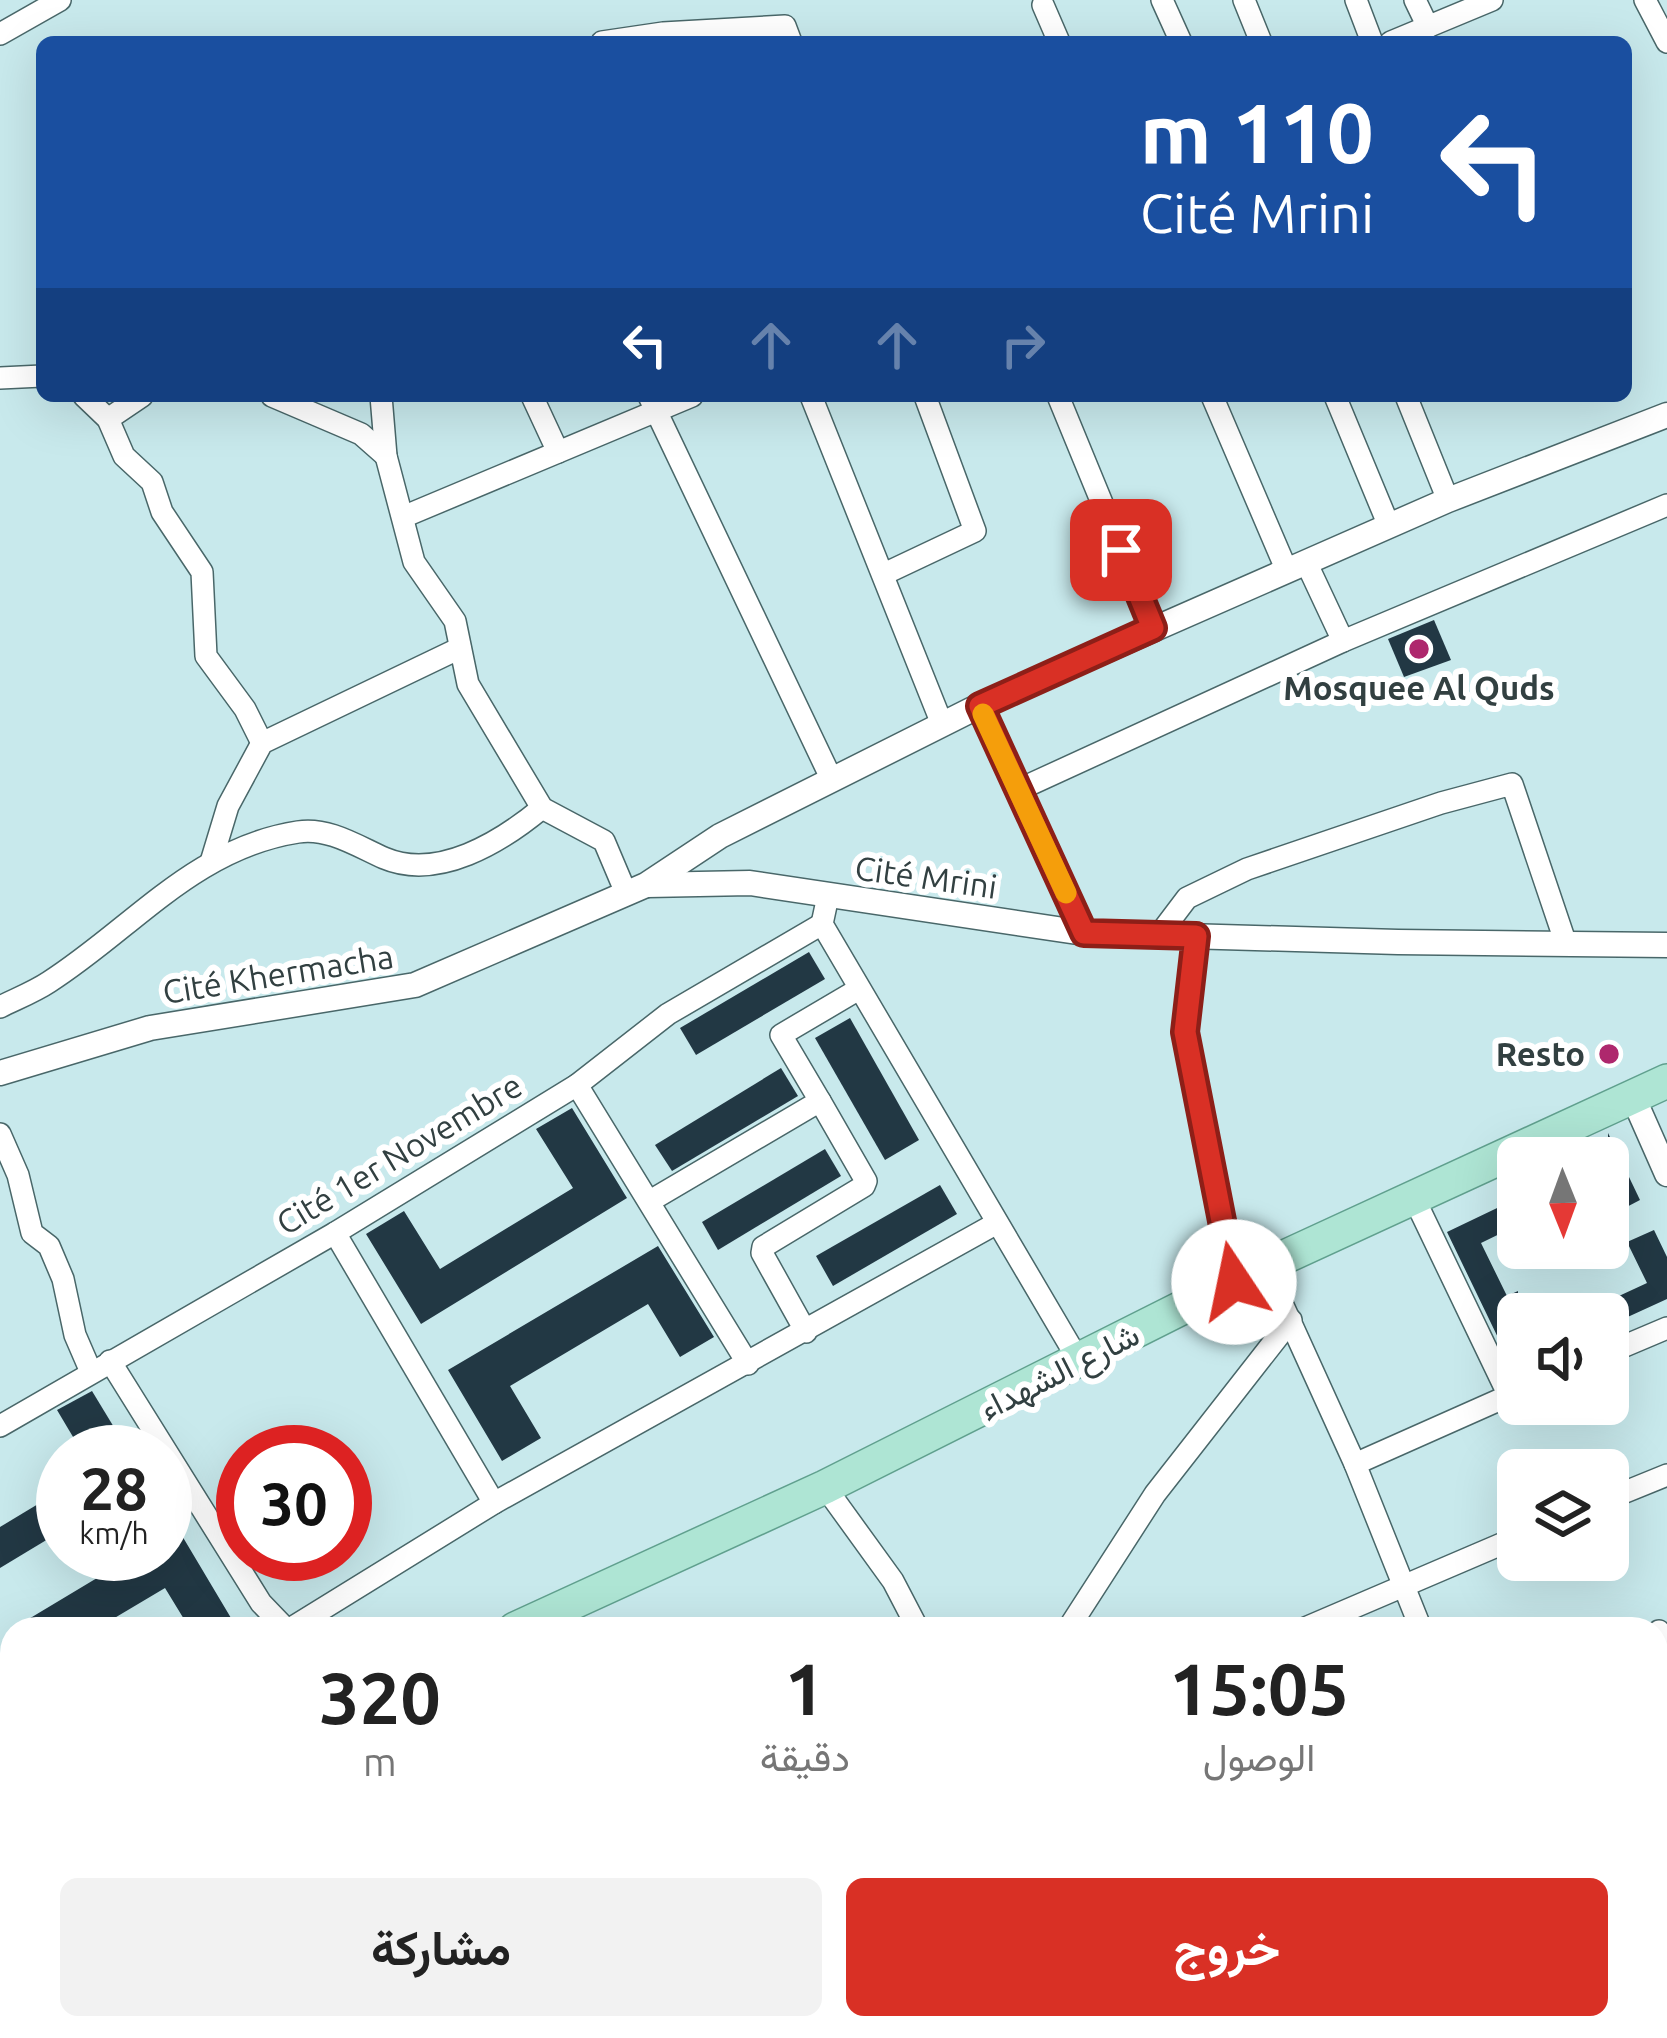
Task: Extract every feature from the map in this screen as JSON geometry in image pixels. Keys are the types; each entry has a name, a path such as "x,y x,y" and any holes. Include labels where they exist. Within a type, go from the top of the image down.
{"main road":[{"name":"شارع الشهداء","path":"541,1617 825,1487 1265,1267 1667,1081"}],"street":[{"path":"0,34 60,0"},
{"path":"1162,0 1178,36"},
{"path":"1244,0 1259,36"},
{"path":"1355,0 1370,36"},
{"path":"1415,0 1428,27"},
{"path":"1406,36 1492,0"},
{"path":"1645,0 1667,42"},
{"path":"1043,4 1057,36"},
{"path":"685,36 785,26 789,36"},
{"path":"0,378 36,376"},
{"path":"90,402 108,419 124,455 152,482 162,512 202,572 206,656 262,742"},
{"path":"108,419 133,402"},
{"path":"286,402 361,434 386,456"},
{"path":"382,402 386,456 414,562 454,620 468,684 542,808 604,842 636,889"},
{"path":"535,402 558,452"},
{"path":"813,402 942,724"},
{"path":"884,574 975,531 927,402"},
{"path":"1060,402 1153,628"},
{"path":"1215,402 1296,566 1343,641"},
{"path":"1337,402 1389,526"},
{"path":"1408,402 1448,500"},
{"path":"403,518 558,452 652,403 831,778"},
{"name":"Cité Khermacha","path":"0,1073 150,1028 415,985 636,889 720,836 980,706 1448,500 1667,415"},
{"path":"1018,790 1343,641 1667,505"},
{"path":"212,862 229,806 262,742 460,648"},
{"path":"980,706 1084,933"},
{"path":"1160,935 1187,898 1246,869 1512,784 1566,944"},
{"path":"0,1007 48,982 188,874 212,862 300,831 333,835 391,861 442,865 515,831 542,808"},
{"name":"Cité Mrini","path":"636,889 750,883 1084,933 1667,945"},
{"path":"828,896 822,925 1079,1361"},
{"name":"Cité 1er Novembre","path":"0,1426 335,1233 577,1085 668,1014 822,925"},
{"path":"1196,936 1185,1032 1234,1282"},
{"path":"806,1332 762,1253 763,1247 865,1186 866,1181 782,1035 859,988"},
{"path":"577,1085 748,1364"},
{"path":"1633,1097 1667,1174"},
{"path":"650,1201 820,1101"},
{"path":"0,1134 18,1175 32,1233 49,1246 63,1279 76,1335 261,1603 276,1617"},
{"path":"1414,1198 1497,1361"},
{"path":"308,1617 494,1503 997,1223"},
{"path":"335,1233 494,1503"},
{"path":"1265,1267 1292,1320 1417,1617"},
{"path":"1076,1617 1155,1494 1292,1320"},
{"path":"1629,1344 1667,1328"},
{"path":"1354,1464 1497,1401"},
{"path":"1629,1490 1667,1474"},
{"path":"825,1487 893,1581 912,1617"},
{"path":"1331,1617 1497,1547"}],"building":[{"name":"Mosquee Al Quds","path":"1434,620 1451,660 1404,677 1388,639"},
{"path":"809,952 825,979 696,1055 680,1028"},
{"path":"850,1018 919,1140 885,1160 815,1038"},
{"path":"781,1068 798,1096 672,1171 655,1145"},
{"path":"572,1108 627,1198 421,1324 366,1234 404,1211 440,1269 573,1188 536,1129"},
{"path":"825,1149 841,1176 718,1250 702,1222"},
{"path":"1629,1177 1640,1200 1629,1206"},
{"path":"940,1185 957,1214 833,1286 816,1256"},
{"path":"1497,1208 1497,1235 1481,1243 1506,1293 1497,1293 1497,1336 1447,1232"},
{"path":"1654,1230 1667,1257 1667,1299 1629,1316 1625,1293 1647,1283 1629,1241"},
{"path":"658,1246 714,1337 680,1357 648,1304 510,1386 541,1438 502,1461 448,1370"},
{"path":"92,1391 113,1425 66,1425 57,1410"},
{"path":"36,1505 36,1546 0,1568 0,1527"},
{"path":"192,1553 230,1617 183,1617 165,1588 116,1617 32,1617 92,1581 192,1581"}],"slow traffic":[{"path":"983,714 1066,893"}],"place":[{"name":"Mosquee Al Quds","path":"1419,649"},
{"name":"Resto","path":"1609,1054"}],"route":[{"path":"1121,550 1153,628 980,706 1084,933 1196,936 1185,1032 1234,1282"}]}
